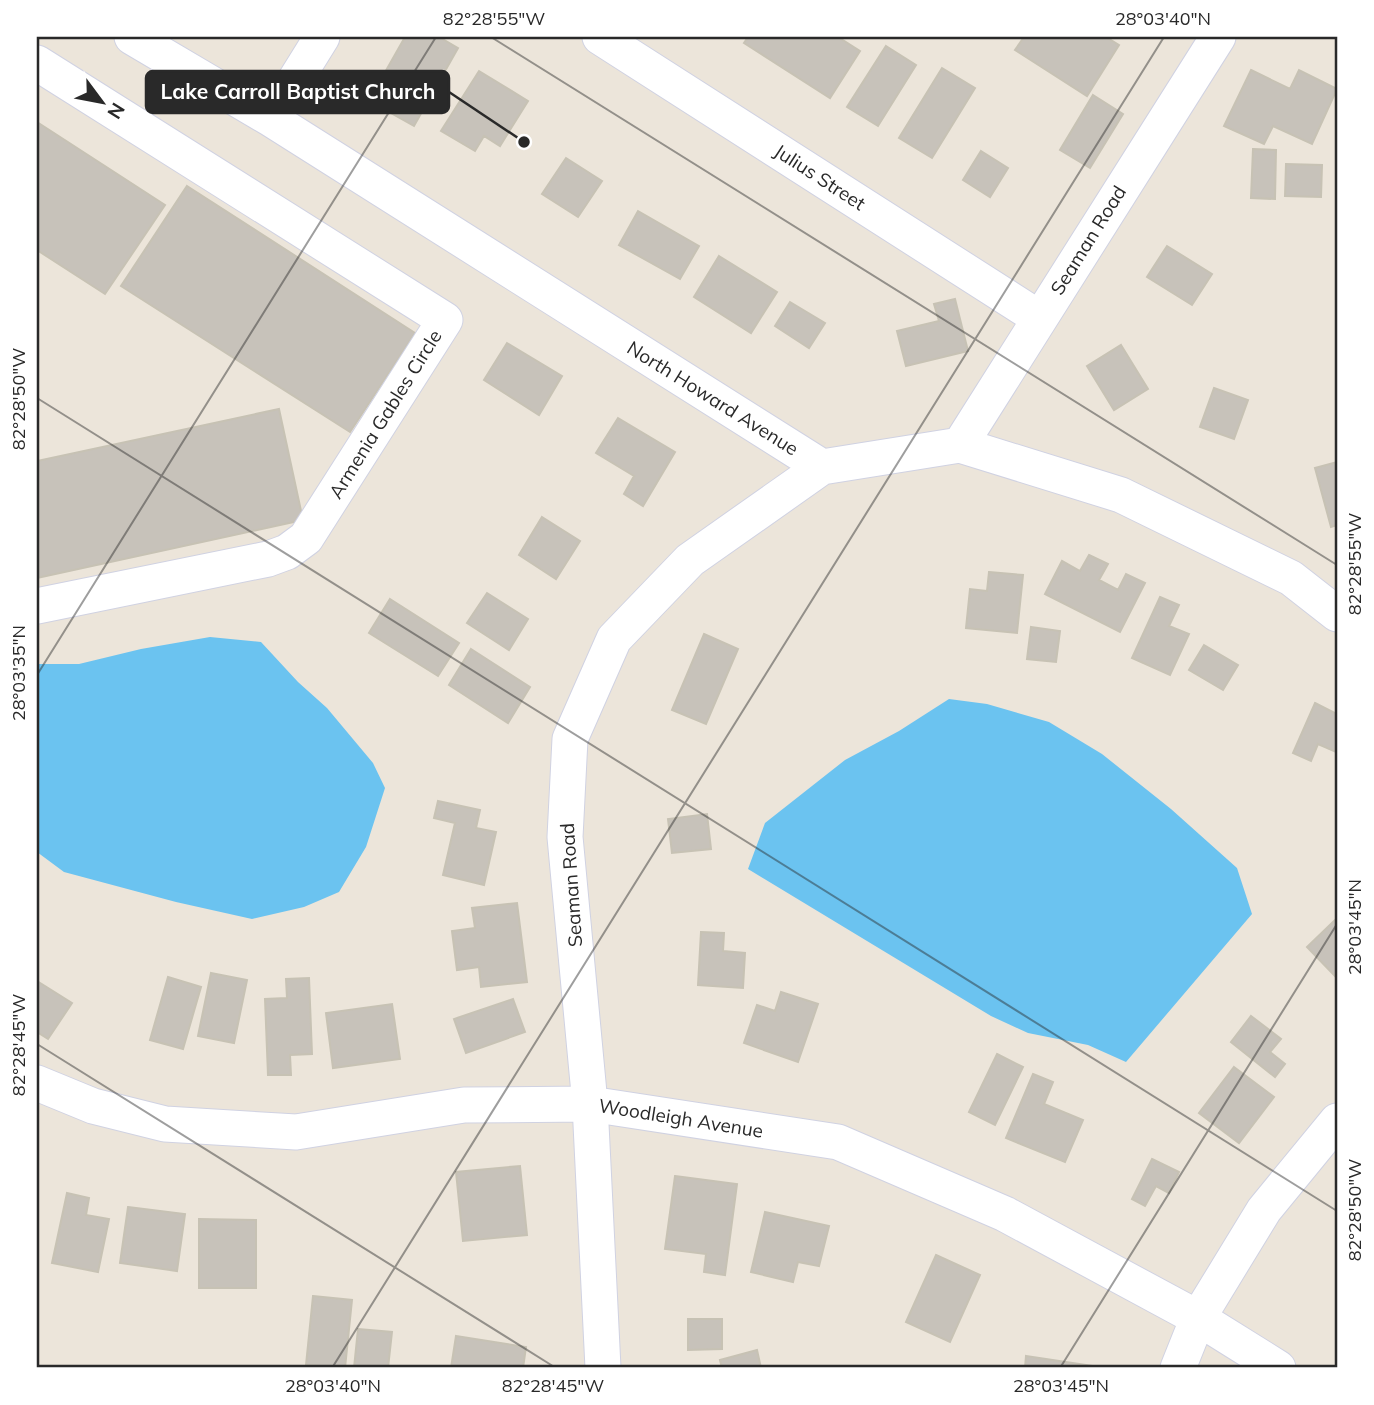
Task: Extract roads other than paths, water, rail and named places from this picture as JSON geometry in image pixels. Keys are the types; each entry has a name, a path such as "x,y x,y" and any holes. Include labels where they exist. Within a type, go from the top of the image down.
{"street":[{"name":"North Howard Avenue","path":"131,37 271,119 822,467"},
{"path":"271,119 323,37"},
{"name":"Julius Street","path":"600,37 1039,318"},
{"name":"Seaman Road","path":"960,445 1217,37"},
{"name":"Armenia Gables Circle","path":"37,63 445,320 306,538 287,552 268,559 37,606"},
{"path":"822,467 960,445 1121,495 1291,578 1337,614"},
{"name":"Seaman Road","path":"603,1368 590,1104 565,837 570,739 614,639 690,560 822,467"},
{"name":"Woodleigh Avenue","path":"37,1083 93,1106 165,1124 296,1132 464,1105 590,1104 838,1142 1005,1214 1198,1318 1278,1368"},
{"path":"1178,1368 1198,1318 1264,1210 1337,1121"}],"water":[{"path":"210,637 261,642 298,682 327,708 373,763 385,788 366,847 339,892 304,907 252,919 64,872 37,852 37,664 79,664 141,649"},
{"path":"949,699 987,704 1049,722 1102,754 1171,809 1237,868 1252,914 1126,1062 1088,1045 1028,1033 991,1016 748,869 765,823 845,760 899,731"}],"place":[{"name":"Lake Carroll Baptist Church","path":"524,142"}]}
